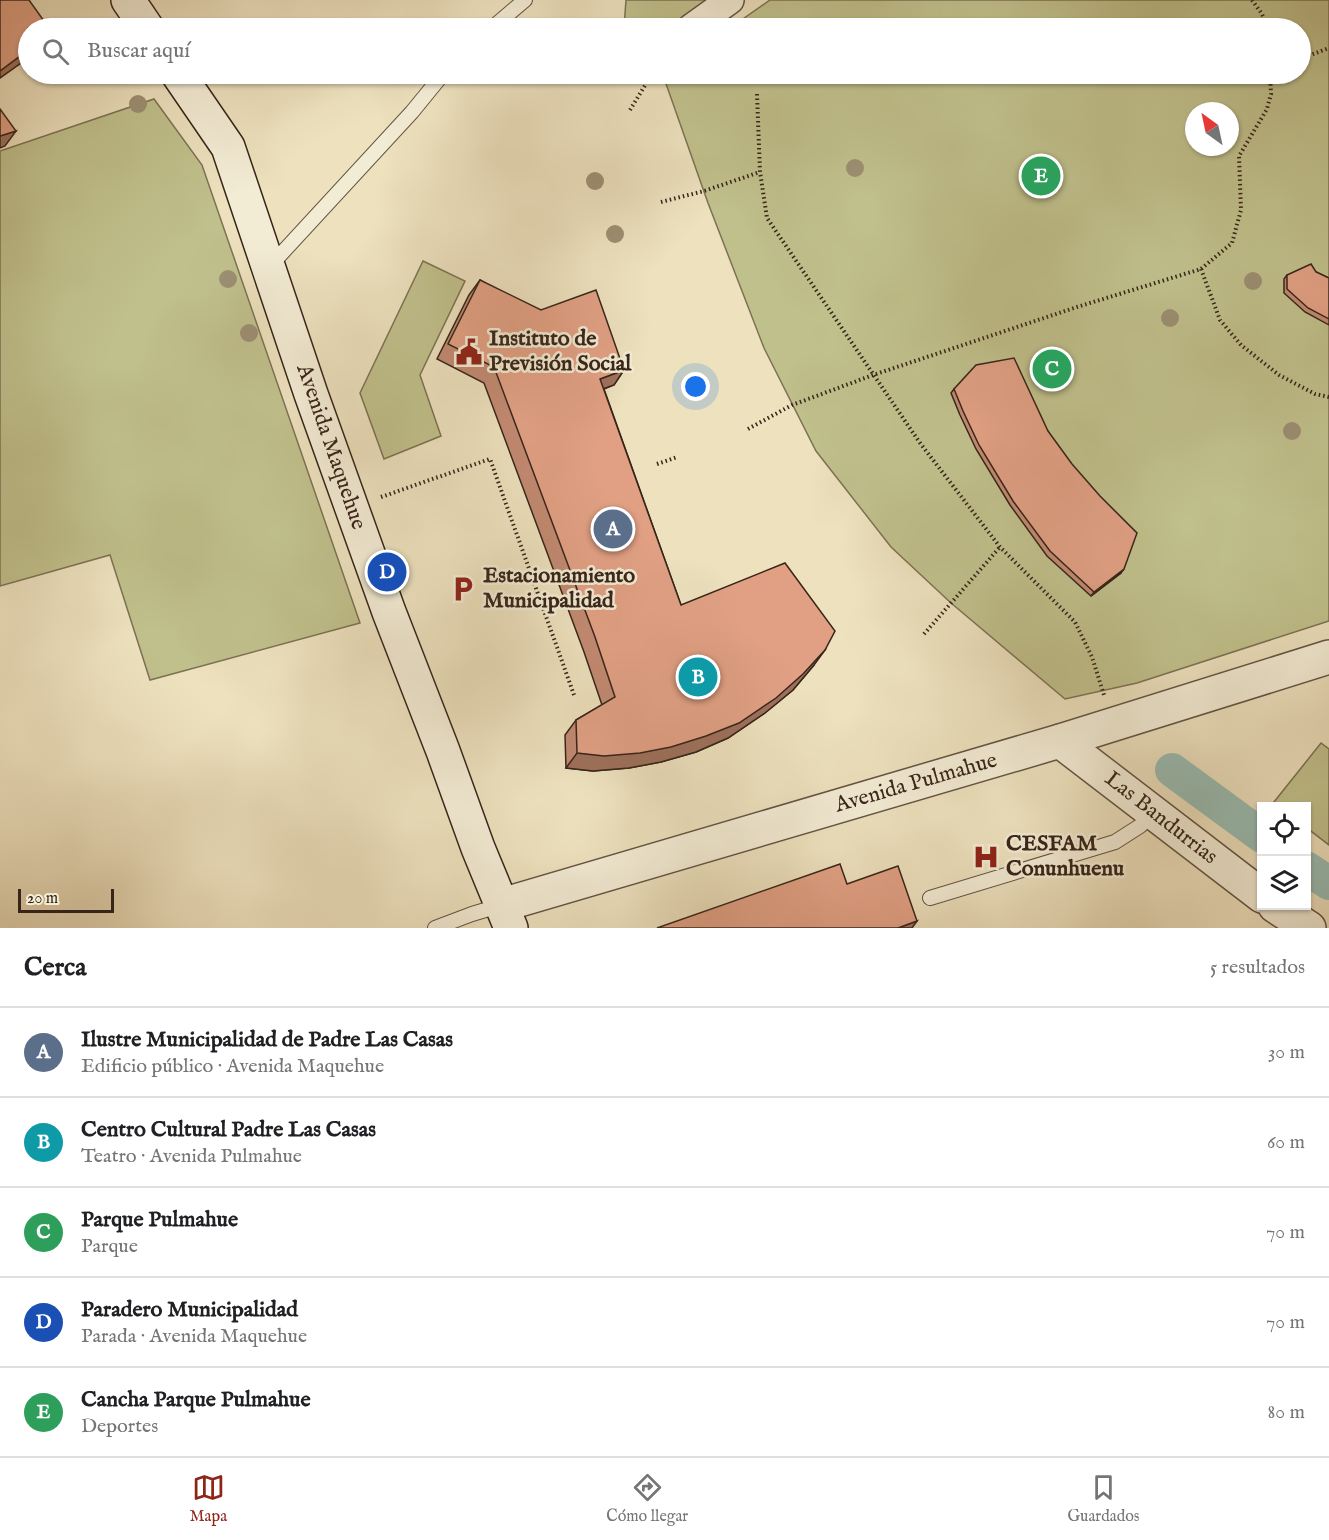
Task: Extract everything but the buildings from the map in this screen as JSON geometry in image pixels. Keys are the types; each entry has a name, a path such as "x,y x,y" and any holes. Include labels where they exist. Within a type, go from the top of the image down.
{"street":[{"path":"128,0 140,18"},
{"path":"705,18 730,0"},
{"name":"Avenida Maquehue","path":"185,84 228,147 389,612 506,917"},
{"name":"Avenida Pulmahue","path":"506,917 1329,657"},
{"name":"Las Bandurrias","path":"1060,741 1257,892"},
{"path":"1281,910 1309,928"}],"lane":[{"path":"504,18 525,0"},
{"path":"268,267 412,112 435,84"},
{"path":"930,898 1115,842 1140,826 1153,813"},
{"path":"435,928 472,914 506,917"}],"path":[{"path":"1252,0 1264,18"},
{"path":"1311,55 1329,48"},
{"path":"630,110 646,84"},
{"path":"748,429 792,405 873,375 1201,269 1232,243 1241,210 1239,156 1267,109 1271,94 1270,84"},
{"path":"757,94 760,172 767,218 920,443 1000,547 1076,622 1092,657 1107,704"},
{"path":"661,202 704,191 760,172"},
{"path":"1201,269 1220,320 1242,345 1279,375 1315,394 1329,397"},
{"path":"657,465 677,457"},
{"path":"352,507 490,459 574,694"},
{"path":"924,633 1000,547"}],"green space":[{"path":"626,0 710,0 687,18 625,18"},
{"path":"770,0 1329,0 1329,621 1137,683 1065,699 951,603 891,547 816,451 764,348 708,203 666,84 1311,84 1311,18 744,18"},
{"path":"154,99 202,165 360,623 150,680 110,555 0,586 0,151"},
{"path":"423,261 465,281 420,375 441,436 384,459 360,393"},
{"path":"1321,743 1329,749 1329,845 1311,831 1311,802 1274,802"}],"waterway":[{"path":"1172,770 1257,832"},
{"path":"1311,871 1329,883"}],"place":[{"name":"Cancha Parque Pulmahue","path":"1041,176"},
{"name":"Instituto de Previsión Social","path":"469,352"},
{"name":"Parque Pulmahue","path":"1052,369"},
{"name":"Ilustre Municipalidad de Padre Las Casas","path":"613,529"},
{"name":"Paradero Municipalidad","path":"387,572"},
{"name":"Estacionamiento Municipalidad","path":"463,589"},
{"name":"Centro Cultural Padre Las Casas","path":"698,677"},
{"name":"CESFAM Conunhuenu","path":"986,857"}]}
